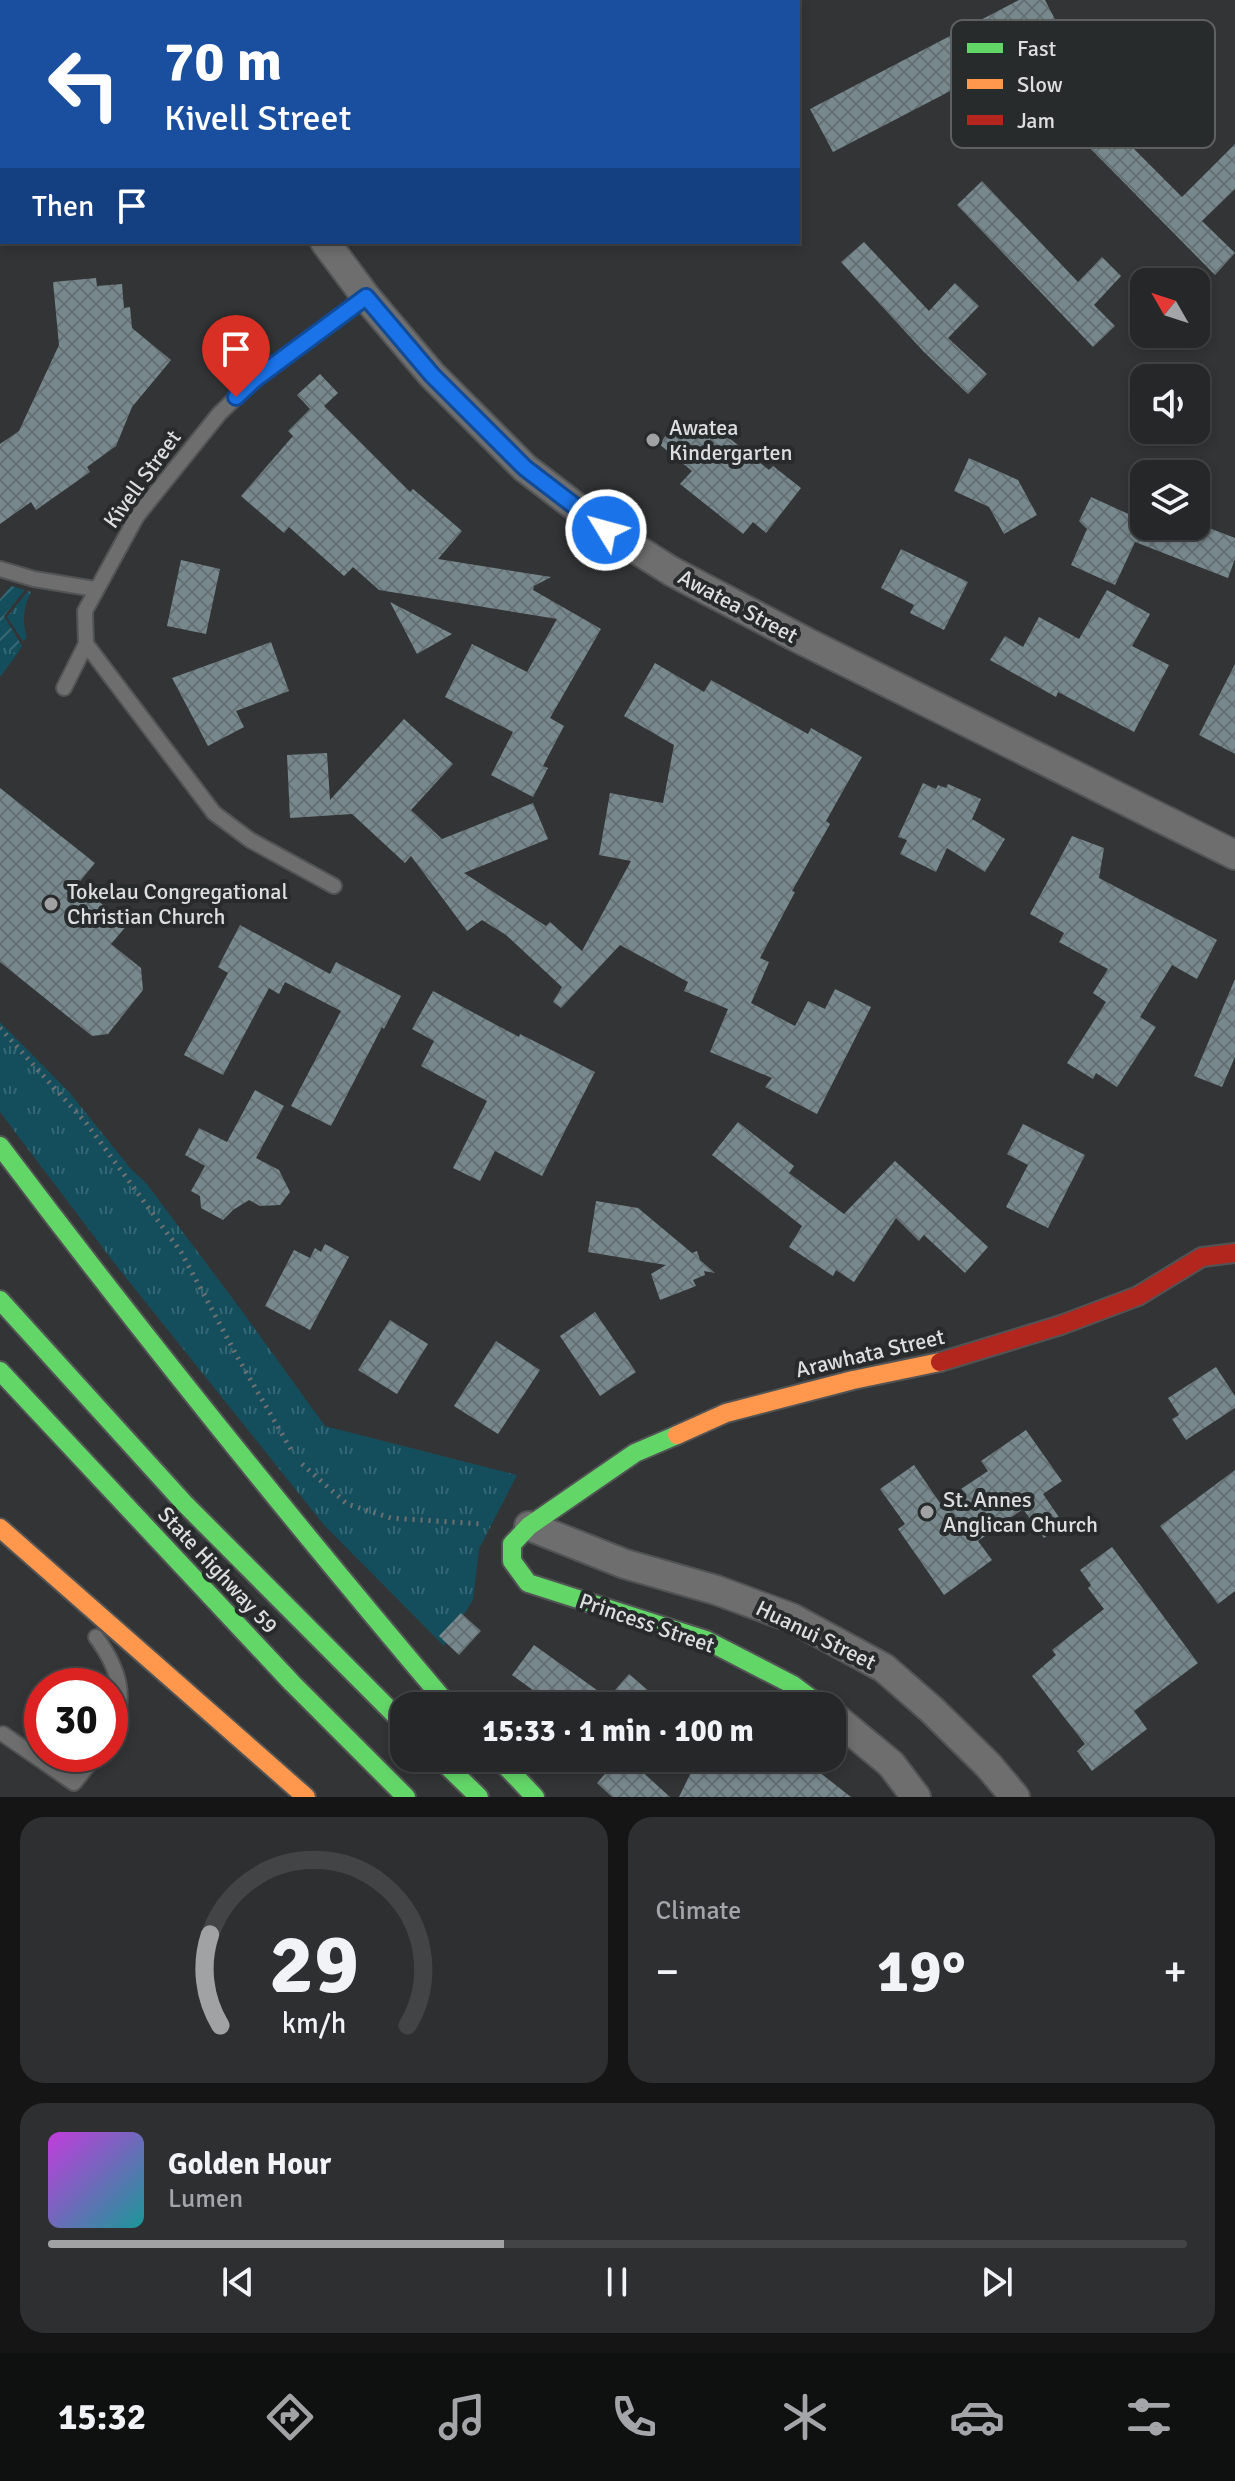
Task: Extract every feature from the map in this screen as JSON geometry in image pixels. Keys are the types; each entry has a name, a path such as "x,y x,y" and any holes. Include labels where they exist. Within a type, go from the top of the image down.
{"main road":[{"path":"0,1146 105,1285 437,1692"},
{"name":"Arawhata Street","path":"529,1526 635,1453 726,1413 853,1380 947,1361 1003,1344 1138,1296 1202,1257 1235,1253"},
{"name":"State Highway 59","path":"0,1300 184,1503 390,1710"},
{"name":"State Highway 59","path":"0,1371 292,1683 406,1797"},
{"name":"Princess Street","path":"529,1526 512,1544 512,1561 528,1583 706,1640 802,1692"},
{"path":"0,1529 306,1797"},
{"path":"453,1772 479,1797"},
{"path":"511,1772 535,1797"}],"street":[{"name":"Awatea Street","path":"326,244 366,297 432,375 525,468 606,530 671,571 806,642 1235,855"},
{"name":"Huanui Street","path":"529,1526 625,1564 716,1590 792,1618 884,1668 989,1766 1015,1797"},
{"path":"846,1727 891,1764 916,1797"}],"lane":[{"name":"Kivell Street","path":"86,644 85,611 137,516 219,414 254,380 366,297"},
{"path":"0,569 34,579 95,589"},
{"path":"64,688 86,644 214,813 250,840 334,886"},
{"path":"0,1529 78,1613 110,1655 114,1668"},
{"path":"3,1734 24,1748"},
{"path":"58,1772 74,1783 83,1772"}],"path":[{"path":"0,1028 87,1124 181,1252 297,1459 347,1504 391,1518 529,1526"}],"green space":[{"path":"11,586 25,590 4,616 22,646 17,654 0,642 0,599"},
{"path":"28,591 31,592 24,620 27,638 23,641 7,617"},
{"path":"0,642 17,654 1,676 0,676"},
{"path":"0,1022 69,1092 131,1169 146,1183 325,1426 517,1475 479,1549 473,1600 444,1646 324,1525 115,1264 0,1112"}],"building":[{"path":"1019,0 1045,0 1055,20 981,20"},
{"path":"951,35 951,91 833,152 810,109"},
{"path":"1235,144 1235,189 1202,221 1235,253 1215,275 1090,148 1133,148 1182,197"},
{"path":"982,181 1078,282 1102,257 1121,276 1094,305 1115,326 1093,347 957,205"},
{"path":"864,242 929,311 955,283 979,306 948,338 987,374 968,394 924,352 841,262"},
{"path":"96,278 97,286 122,284 124,308 130,307 132,328 171,360 132,407 116,446 87,467 90,472 36,510 31,502 0,524 0,444 19,431 59,345 53,282"},
{"path":"320,374 338,393 324,406 410,492 413,489 462,531 438,559 551,577 534,586 533,590 601,629 550,718 564,726 543,766 548,768 533,797 491,775 513,732 445,697 472,644 527,672 557,619 379,590 353,567 344,576 289,527 284,533 241,496 293,436 288,431 310,409 297,395"},
{"path":"677,422 697,438 709,422 769,470 773,466 801,488 766,533 753,522 743,534 680,484 692,471 659,444"},
{"path":"969,458 1018,480 1037,515 1004,534 989,507 954,491"},
{"path":"1091,497 1130,515 1130,540 1210,540 1210,528 1235,538 1235,559 1228,578 1135,542 1115,585 1071,565 1087,529 1079,521"},
{"path":"901,549 968,582 944,630 910,613 914,605 881,588"},
{"path":"181,560 220,569 206,634 167,626"},
{"path":"1107,590 1150,614 1132,646 1169,665 1134,732 1058,692 1056,697 990,660 1005,636 1023,647 1039,617 1079,639"},
{"path":"390,602 452,634 417,654"},
{"path":"271,642 289,691 236,711 244,727 208,746 172,678"},
{"path":"655,663 704,692 711,680 808,734 811,728 862,757 826,821 830,824 792,891 795,892 760,958 769,962 751,1003 795,1026 808,1001 825,1009 835,989 871,1007 817,1114 765,1087 772,1078 710,1052 728,1009 684,991 688,982 620,945 561,1008 553,1002 562,987 506,935 482,920 467,931 411,856 405,863 352,814 290,818 287,755 327,753 330,800 404,719 453,764 411,810 442,839 533,803 548,839 464,873 546,926 550,922 582,951 631,861 599,855 610,793 663,803 674,745 624,716"},
{"path":"1235,664 1235,754 1199,735"},
{"path":"923,783 936,789 938,785 946,788 948,784 981,799 972,819 1005,839 985,872 947,848 936,872 900,854 907,840 898,837"},
{"name":"Tokelau Congregational Christian Church","path":"0,788 95,863 77,885 128,924 111,944 141,968 143,990 108,1034 92,1036 0,962"},
{"path":"1072,836 1104,848 1099,878 1217,940 1197,979 1172,965 1140,1017 1156,1027 1117,1087 1096,1073 1093,1079 1067,1063 1106,1002 1093,993 1108,969 1059,942 1064,933 1030,914"},
{"path":"240,925 330,974 336,962 401,996 331,1126 291,1106 341,1011 285,982 279,994 269,988 223,1075 184,1055 228,973 218,967"},
{"path":"1235,979 1235,1057 1222,1087 1194,1076"},
{"path":"433,991 519,1037 520,1034 595,1072 542,1176 495,1151 480,1181 453,1168 487,1101 421,1066 434,1041 412,1029"},
{"path":"255,1090 284,1106 256,1158 279,1170 290,1192 280,1205 260,1206 249,1200 223,1220 201,1208 200,1196 191,1191 205,1166 185,1155 199,1128 227,1142"},
{"path":"738,1122 794,1166 789,1173 844,1214 895,1161 988,1247 965,1273 924,1235 919,1241 896,1218 854,1282 836,1270 833,1276 789,1247 802,1226 712,1155"},
{"path":"1023,1124 1085,1155 1048,1228 1006,1207 1028,1165 1007,1154"},
{"path":"596,1201 638,1208 692,1253 697,1251 700,1260 715,1273 704,1271 705,1275 693,1280 696,1286 660,1300 651,1274 666,1265 588,1252"},
{"path":"325,1244 349,1257 310,1330 265,1306 294,1250 310,1258 315,1248 321,1252"},
{"path":"595,1312 636,1372 600,1396 560,1336"},
{"path":"390,1320 428,1344 397,1394 358,1370"},
{"path":"496,1341 540,1370 498,1434 454,1406"},
{"path":"1216,1367 1235,1396 1235,1408 1186,1440 1172,1419 1179,1415 1168,1398"},
{"path":"1026,1430 1062,1481 1043,1494 1063,1523 1044,1538 1023,1509 978,1541 992,1560 944,1595 898,1529 905,1524 880,1489 914,1465 940,1503 988,1471 981,1461"},
{"path":"1235,1470 1235,1591 1218,1604 1160,1526"},
{"path":"1112,1547 1198,1663 1134,1711 1147,1729 1092,1771 1077,1751 1085,1744 1032,1676 1056,1655 1052,1650 1104,1609 1088,1588 1091,1585 1080,1570"},
{"path":"461,1613 481,1631 459,1655 439,1636"},
{"path":"534,1645 600,1692 536,1692 512,1675"},
{"path":"629,1674 650,1692 613,1692"},
{"path":"607,1772 642,1772 670,1797 612,1797 597,1783"},
{"path":"691,1772 819,1772 851,1797 679,1797"}],"traffic: fast":[{"path":"0,1146 220,1429 437,1692"},
{"path":"0,1300 184,1503 390,1710"},
{"path":"0,1371 292,1683 406,1797"},
{"path":"677,1435 635,1453 529,1526 512,1544 512,1561 528,1583 706,1640 802,1692"},
{"path":"453,1772 479,1797"},
{"path":"511,1772 535,1797"}],"traffic: slow":[{"path":"677,1435 726,1413 853,1380 940,1362"},
{"path":"0,1528 306,1797"}],"traffic: jam":[{"path":"940,1362 1061,1325 1138,1296 1202,1257 1235,1253"}],"place":[{"name":"Awatea Kindergarten","path":"653,440"},
{"name":"Tokelau Congregational Christian Church","path":"51,904"},
{"name":"St. Annes Anglican Church","path":"927,1512"}],"route":[{"path":"236,397 254,380 366,297 432,375 525,468 606,530"}]}
